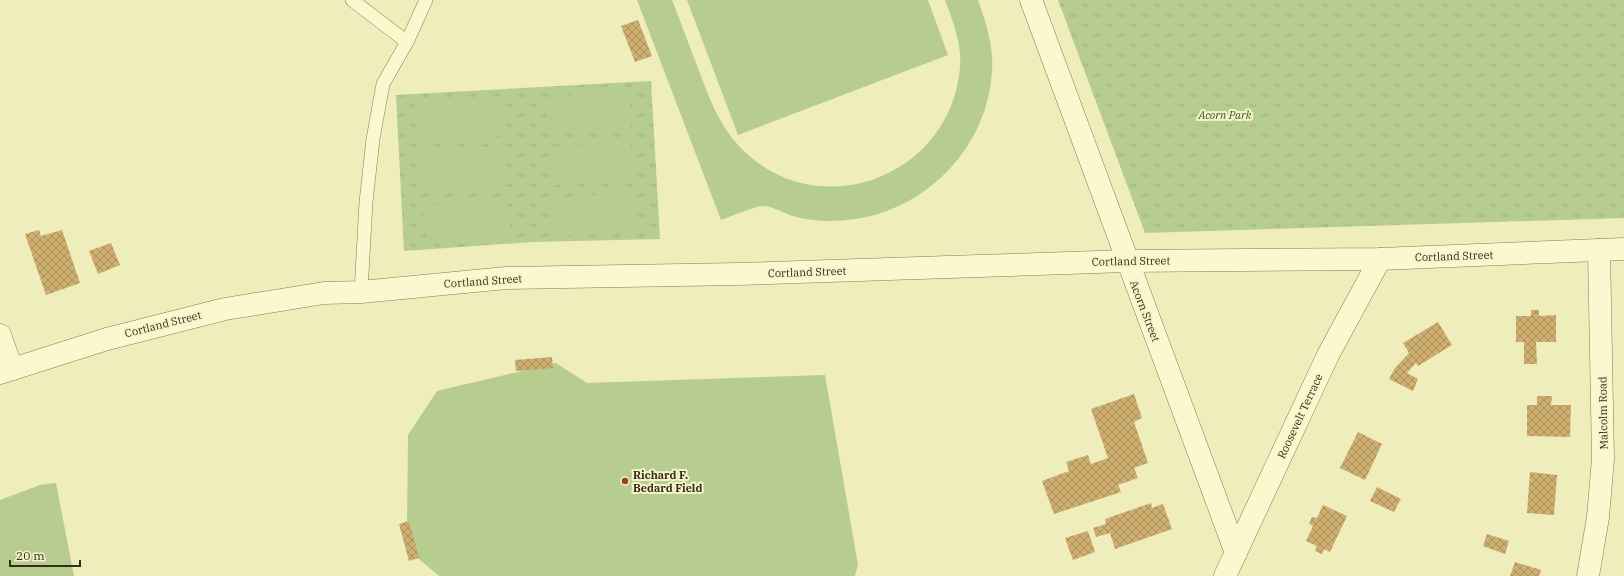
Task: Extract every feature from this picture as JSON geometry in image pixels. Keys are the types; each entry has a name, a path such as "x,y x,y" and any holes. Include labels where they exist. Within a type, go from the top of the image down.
{"street":[{"name":"Acorn Street","path":"1032,0 1127,261 1236,553"},
{"name":"Cortland Street","path":"6,371 107,339 224,309 324,293 361,292 506,278 738,274 1127,261 1380,259 1624,248"},
{"name":"Malcolm Road","path":"1588,576 1598,517 1603,459 1599,250"},
{"name":"Roosevelt Terrace","path":"1225,576 1328,355 1380,259"},
{"path":"0,335 6,371"}],"lane":[{"path":"352,0 407,42"},
{"path":"361,292 366,202 373,139 383,84 407,42 426,0"}],"green space":[{"path":"637,0 672,0 710,98 719,118 731,136 738,145 769,170 803,184 839,186 874,179 906,163 932,138 951,106 960,67 960,50 958,41 954,24 945,0 978,0 991,44 992,53 992,71 988,98 979,124 966,147 950,169 930,187 907,202 883,213 856,219 824,221 793,216 771,207 761,206 721,220"},
{"path":"687,0 928,0 948,55 738,135"},
{"name":"Acorn Park","path":"1058,0 1624,0 1624,218 1145,233"},
{"path":"651,81 660,239 533,242 404,251 396,95"},
{"path":"628,91 631,128 548,134 545,97"},
{"path":"500,96 503,135 418,141 415,103"},
{"path":"631,141 634,179 551,186 548,147"},
{"path":"504,148 506,187 422,193 419,154"},
{"path":"635,192 638,231 555,237 552,198"},
{"path":"507,199 510,237 427,244 424,206"},
{"name":"Richard F. Bedard Field","path":"556,363 587,383 825,375 858,565 855,576 439,576 413,554 407,528 408,435 437,391"},
{"path":"56,483 74,576 0,576 0,500 40,485"}],"building":[{"path":"638,20 652,56 635,62 621,26"},
{"path":"39,230 41,236 62,230 80,283 46,295 25,234"},
{"path":"111,243 120,265 98,274 89,251"},
{"path":"1531,310 1539,310 1539,316 1556,315 1556,342 1536,342 1537,364 1524,364 1524,342 1516,342 1516,316 1531,316"},
{"path":"1438,322 1452,345 1418,366 1416,363 1407,373 1418,379 1413,391 1389,379 1395,368 1409,353 1403,343"},
{"path":"552,357 553,368 516,371 515,360"},
{"path":"1134,394 1142,418 1134,422 1148,463 1134,468 1138,478 1118,485 1121,492 1054,514 1042,481 1069,471 1066,462 1088,455 1091,464 1108,458 1091,409"},
{"path":"1537,396 1552,396 1551,405 1571,405 1570,437 1527,436 1527,405 1537,405"},
{"path":"1358,432 1382,444 1365,480 1340,468"},
{"path":"1530,472 1557,475 1554,515 1527,513"},
{"path":"1377,487 1401,499 1394,512 1370,501"},
{"path":"1151,503 1152,508 1163,504 1172,529 1115,549 1110,533 1096,537 1093,528 1106,524 1105,519"},
{"path":"1323,505 1347,516 1330,552 1324,549 1322,554 1315,551 1317,546 1306,541 1313,526 1309,524 1312,517 1317,518"},
{"path":"409,521 419,558 409,561 399,524"},
{"path":"1088,531 1095,552 1073,560 1065,538"},
{"path":"1487,534 1509,541 1505,554 1483,546"},
{"path":"1515,562 1541,570 1539,576 1510,576"}],"place":[{"name":"Richard F. Bedard Field","path":"625,481"}]}
